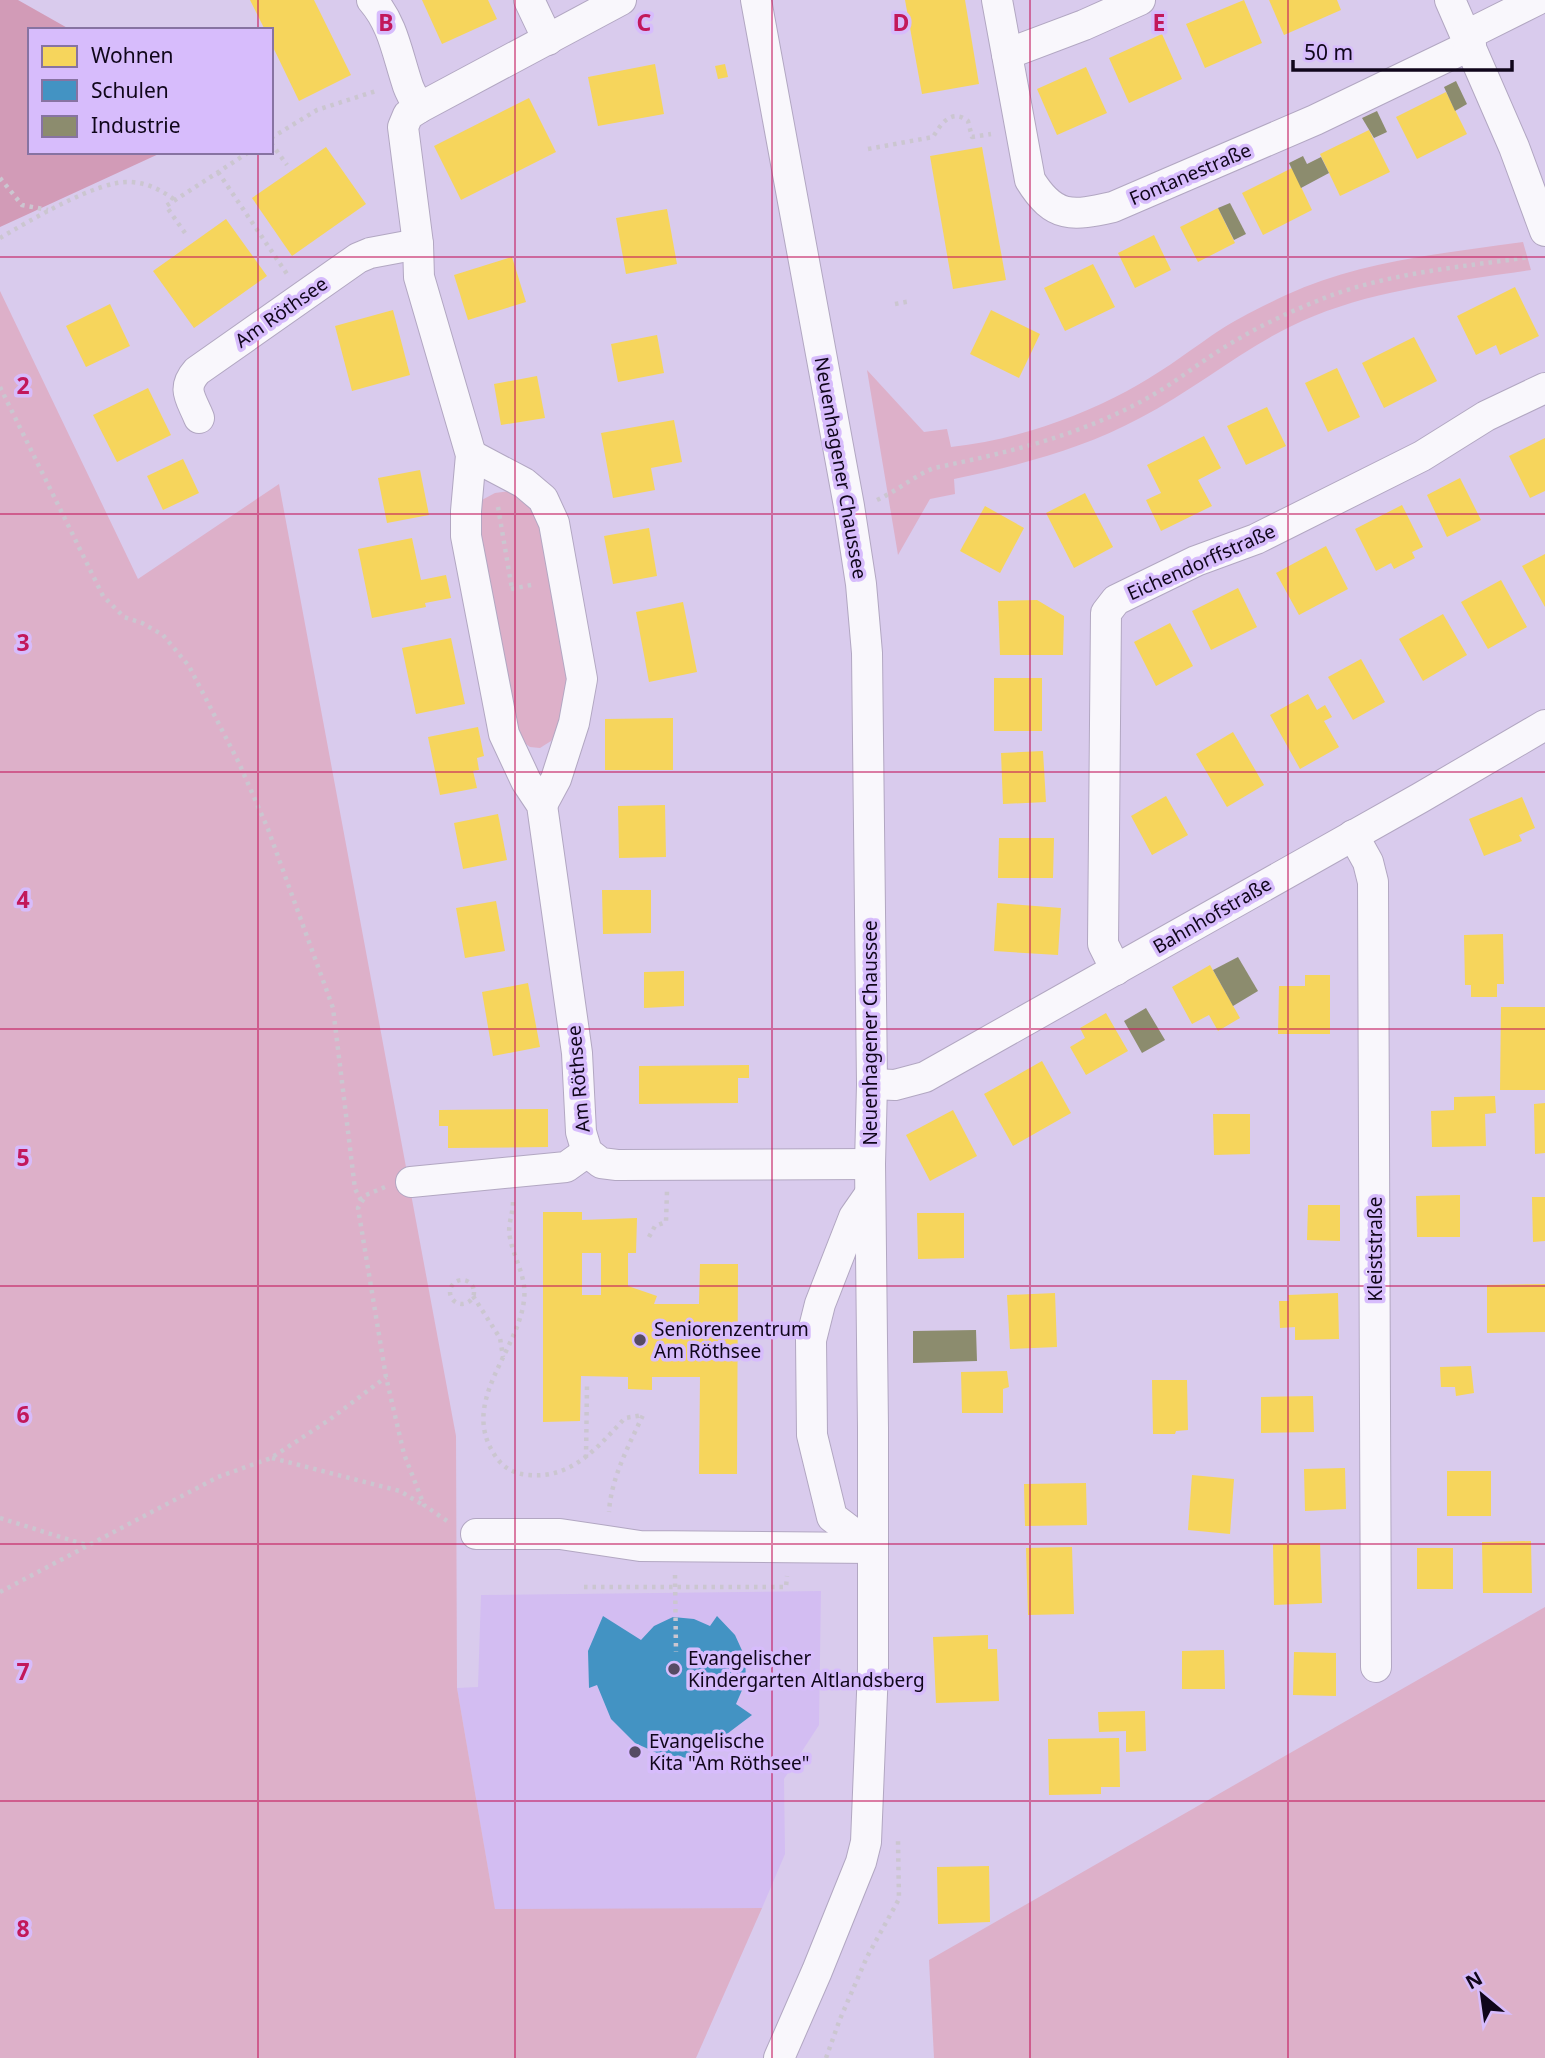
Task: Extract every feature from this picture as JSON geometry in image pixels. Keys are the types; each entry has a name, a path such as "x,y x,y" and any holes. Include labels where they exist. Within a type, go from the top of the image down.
{"street":[{"path":"372,0 380,9 397,46 413,97 548,40 621,0"},
{"path":"529,0 548,40"},
{"name":"Neuenhagener Chaussee","path":"756,0 861,584 867,653 872,1084 872,1681 864,1852 862,1863 779,2058"},
{"name":"Fontanestraße","path":"998,0 1030,180 1041,198 1057,209 1077,215 1113,207 1315,120 1469,40 1538,0"},
{"path":"1007,54 1140,0"},
{"path":"1450,0 1514,147 1539,244"},
{"name":"Am Röthsee","path":"413,97 403,127 418,244 419,277 481,461 466,512 467,536 504,734 526,781 542,805 577,1053 581,1132 587,1152 601,1163 617,1165 870,1164"},
{"name":"Am Röthsee","path":"199,418 187,389 189,380 197,371 358,258 370,253 418,244"},
{"name":"Eichendorffstraße","path":"1116,970 1103,944 1106,613 1116,600 1196,561 1256,539 1422,456 1486,416 1545,388"},
{"path":"481,461 524,483 543,499 554,523 582,679 570,734 556,779 542,805"},
{"name":"Bahnhofstraße","path":"872,1084 895,1085 925,1077 1545,725"},
{"name":"Kleiststraße","path":"1353,835 1368,862 1373,882 1376,1667"},
{"path":"411,1182 566,1167 587,1152"},
{"path":"870,1194 854,1217 820,1304 811,1340 812,1435 832,1517 873,1548"},
{"path":"476,1534 560,1534 640,1546 873,1548"}],"path":[{"path":"273,139 317,110 375,91 413,97"},
{"path":"868,149 933,137 942,123 956,116 962,116 968,121 972,138 1000,132"},
{"path":"273,143 287,165"},
{"path":"185,233 166,206 246,154"},
{"path":"218,172 303,298"},
{"path":"0,178 22,205 49,211"},
{"path":"0,238 93,191 128,181 156,187 175,200"},
{"path":"875,502 934,468 997,455 1070,434 1107,418 1152,396 1220,350 1274,320 1323,298 1539,244"},
{"path":"895,304 911,301"},
{"path":"0,387 103,596 124,617 163,635 189,666 239,763 268,828 333,1008 355,1189 362,1202"},
{"path":"481,461 512,589"},
{"path":"479,594 564,579"},
{"path":"513,1173 513,1206 508,1225 524,1280 525,1297 515,1333 487,1393 483,1408 483,1426 499,1462 510,1471 541,1476 570,1467 586,1458 625,1418 643,1415 625,1453 610,1499 607,1541"},
{"path":"411,1182 366,1195 358,1208 386,1377 404,1454 424,1506"},
{"path":"473,1296 464,1303 456,1302 451,1296 451,1288 458,1281 466,1281 473,1289 473,1296 500,1338 503,1358"},
{"path":"0,1592 218,1478 271,1458 330,1420 386,1377"},
{"path":"586,1458 587,1385"},
{"path":"271,1458 400,1491 456,1528 476,1534"},
{"path":"0,1518 86,1545"},
{"path":"675,1547 676,1652"},
{"path":"584,1587 786,1587 787,1547"}],"shaded area":[{"path":"0,0 18,0 67,28 28,28 28,154 159,154 0,227"},
{"path":"1523,242 1531,270 1394,292 1340,306 1291,326 1162,406 1095,439 1049,455 954,479 955,494 930,499 898,555 867,370 924,432 947,429 951,447 974,444 1019,434 1085,411 1149,378 1238,319 1314,283 1403,260"},
{"path":"0,291 138,579 279,484 456,1436 457,1688 495,1909 762,1908 696,2058 0,2058"},
{"path":"518,490 543,520 571,677 557,731 551,741 540,748 530,747 519,739 477,538 480,501 495,493"},
{"name":"Evangelische Kita \"Am Röthsee\"","path":"821,1591 819,1725 784,1779 785,1854 762,1908 495,1910 457,1688 478,1687 481,1595"},
{"path":"1545,1607 1545,2058 934,2058 929,1960"}],"building: Wohnen":[{"path":"250,0 314,0 351,75 299,101 273,47 273,28 264,28"},
{"path":"422,0 488,0 497,19 442,44"},
{"path":"905,0 965,0 979,84 922,94"},
{"path":"1244,0 1262,43 1205,68 1186,24"},
{"path":"1269,0 1337,0 1341,10 1284,35"},
{"path":"1162,34 1182,79 1129,103 1109,58"},
{"path":"655,64 664,114 598,126 588,77"},
{"path":"725,64 728,77 718,79 715,66"},
{"path":"1086,67 1107,113 1057,135 1037,89"},
{"path":"1446,92 1467,134 1417,159 1396,117"},
{"path":"529,98 556,152 461,200 434,146"},
{"path":"1369,130 1390,172 1340,196 1320,154"},
{"path":"326,147 366,204 292,256 252,198"},
{"path":"982,147 1006,280 953,289 930,156"},
{"path":"1292,168 1312,210 1263,235 1242,193"},
{"path":"1218,208 1235,243 1198,262 1180,227"},
{"path":"667,209 677,264 626,274 616,218"},
{"path":"226,219 267,276 194,328 153,271"},
{"path":"1154,235 1171,270 1135,288 1118,253"},
{"path":"512,257 526,302 468,320 454,275"},
{"path":"1093,264 1115,307 1065,331 1044,288"},
{"path":"1515,287 1539,336 1500,355 1496,345 1476,355 1457,316"},
{"path":"110,304 130,346 86,367 66,326"},
{"path":"393,310 410,375 352,391 335,326"},
{"path":"991,310 1040,334 1019,378 970,354"},
{"path":"657,335 664,373 618,382 611,344"},
{"path":"1414,337 1437,381 1384,408 1362,363"},
{"path":"1337,368 1360,417 1328,432 1305,383"},
{"path":"537,376 545,418 501,425 494,384"},
{"path":"148,388 171,435 117,462 93,415"},
{"path":"1267,407 1286,446 1246,465 1227,426"},
{"path":"674,420 682,462 651,468 655,490 613,498 601,433"},
{"path":"1204,436 1221,468 1198,480 1212,506 1161,531 1146,500 1161,493 1147,465"},
{"path":"1545,438 1545,491 1530,498 1509,456"},
{"path":"183,459 199,493 163,510 147,476"},
{"path":"420,470 429,515 387,523 378,478"},
{"path":"1460,478 1481,520 1447,537 1427,495"},
{"path":"1085,493 1113,547 1074,568 1046,513"},
{"path":"1402,505 1423,547 1412,552 1415,558 1394,569 1391,563 1376,571 1355,529"},
{"path":"985,506 1024,528 1000,573 960,551"},
{"path":"649,528 657,576 613,584 604,536"},
{"path":"412,538 421,580 446,575 451,598 425,603 426,607 372,618 358,549"},
{"path":"1326,546 1348,589 1299,615 1276,573"},
{"path":"1545,554 1545,607 1522,566"},
{"path":"1501,580 1527,627 1488,649 1461,602"},
{"path":"1238,588 1257,627 1211,650 1192,611"},
{"path":"1037,600 1064,616 1063,655 1000,655 998,601"},
{"path":"683,602 697,672 649,682 636,612"},
{"path":"1443,614 1467,655 1423,681 1399,639"},
{"path":"1170,623 1193,666 1156,686 1134,642"},
{"path":"451,638 465,704 416,714 402,648"},
{"path":"1361,659 1385,702 1353,720 1328,677"},
{"path":"994,678 1042,678 1042,731 994,731"},
{"path":"1308,694 1317,710 1325,705 1332,717 1324,721 1339,747 1300,769 1270,715"},
{"path":"673,718 673,770 605,770 605,719"},
{"path":"478,727 484,756 477,758 479,770 473,771 477,788 440,795 428,737"},
{"path":"1233,732 1264,785 1227,807 1196,754"},
{"path":"1043,751 1046,802 1003,804 1001,753"},
{"path":"1166,796 1188,835 1152,855 1131,816"},
{"path":"1522,797 1535,828 1519,835 1522,841 1484,856 1469,819"},
{"path":"665,805 666,857 619,858 618,806"},
{"path":"498,814 507,860 463,869 454,823"},
{"path":"999,838 1054,838 1053,878 998,878"},
{"path":"602,890 651,890 651,933 603,934"},
{"path":"496,901 505,951 465,958 456,908"},
{"path":"997,903 1061,908 1058,955 994,951"},
{"path":"1503,934 1504,984 1497,984 1497,997 1471,997 1471,985 1465,985 1464,935"},
{"path":"1210,965 1240,1018 1218,1031 1209,1015 1192,1024 1172,987"},
{"path":"684,971 684,1006 644,1008 644,972"},
{"path":"1305,975 1330,975 1330,1034 1278,1034 1279,986 1305,986"},
{"path":"528,983 540,1047 493,1056 482,992"},
{"path":"1501,1007 1545,1007 1545,1090 1500,1090"},
{"path":"1106,1013 1128,1051 1086,1075 1070,1047 1085,1038 1080,1028"},
{"path":"1042,1061 1071,1113 1013,1146 984,1094"},
{"path":"749,1065 749,1078 738,1078 738,1103 639,1104 639,1066"},
{"path":"1495,1096 1496,1113 1485,1114 1486,1146 1432,1147 1431,1111 1454,1110 1454,1097"},
{"path":"1545,1103 1545,1153 1535,1154 1534,1104"},
{"path":"548,1109 548,1147 448,1148 448,1126 439,1126 439,1110"},
{"path":"953,1110 977,1156 930,1181 906,1135"},
{"path":"1213,1114 1250,1114 1250,1154 1214,1155"},
{"path":"1460,1195 1460,1237 1417,1237 1416,1196"},
{"path":"1532,1197 1545,1197 1545,1241 1533,1242"},
{"path":"1308,1205 1340,1205 1340,1241 1307,1240"},
{"name":"Seniorenzentrum Am Röthsee","path":"543,1212 582,1212 582,1220 637,1218 636,1253 628,1253 628,1286 657,1296 654,1304 699,1304 700,1264 738,1264 737,1474 699,1474 700,1377 652,1377 652,1390 628,1389 628,1377 581,1376 580,1421 543,1422","holes":["582,1253 601,1253 601,1295 582,1295"]},
{"path":"917,1213 964,1213 964,1258 918,1259"},
{"path":"1545,1284 1545,1332 1487,1333 1487,1285"},
{"path":"1055,1293 1057,1347 1010,1349 1007,1295"},
{"path":"1338,1293 1339,1339 1295,1340 1295,1327 1280,1328 1279,1301 1289,1301 1288,1295"},
{"path":"1471,1366 1474,1393 1456,1396 1455,1387 1441,1387 1440,1367"},
{"path":"1007,1371 1009,1387 1003,1389 1003,1413 962,1413 961,1372"},
{"path":"1152,1380 1187,1380 1188,1430 1176,1431 1175,1434 1153,1434"},
{"path":"1313,1396 1314,1432 1261,1433 1261,1397"},
{"path":"1345,1468 1346,1509 1305,1511 1304,1469"},
{"path":"1447,1471 1491,1471 1491,1516 1447,1516"},
{"path":"1192,1475 1234,1479 1230,1534 1188,1530"},
{"path":"1086,1483 1087,1525 1025,1526 1024,1484"},
{"path":"1531,1541 1532,1593 1483,1593 1482,1542"},
{"path":"1320,1543 1322,1603 1274,1605 1273,1544"},
{"path":"1072,1547 1074,1614 1028,1615 1026,1548"},
{"path":"1417,1548 1453,1548 1453,1589 1417,1589"},
{"path":"988,1635 988,1649 997,1649 999,1701 936,1703 933,1637"},
{"path":"1224,1650 1225,1689 1182,1689 1182,1651"},
{"path":"1294,1652 1336,1653 1336,1696 1293,1695"},
{"path":"1145,1711 1146,1751 1126,1752 1126,1731 1099,1732 1098,1712"},
{"path":"1119,1738 1120,1787 1101,1787 1101,1794 1049,1795 1048,1739"},
{"path":"989,1866 990,1922 938,1924 937,1867"}],"building: Schulen":[{"name":"Evangelischer Kindergarten Altlandsberg","path":"603,1616 641,1640 654,1626 673,1617 694,1619 710,1626 717,1616 735,1635 745,1657 746,1681 736,1704 752,1715 707,1749 698,1747 701,1758 666,1757 635,1743 611,1719 597,1685 589,1688 588,1651"}],"building: Industrie":[{"path":"1456,81 1467,104 1455,111 1444,87"},
{"path":"1377,111 1387,132 1374,138 1362,118"},
{"path":"1303,156 1307,164 1321,157 1329,173 1301,188 1289,163"},
{"path":"1230,203 1246,234 1234,240 1218,208"},
{"path":"1238,957 1258,991 1233,1006 1213,970"},
{"path":"1146,1008 1165,1040 1142,1053 1124,1021"},
{"path":"976,1330 977,1361 913,1363 913,1331"}],"place":[{"name":"Seniorenzentrum Am Röthsee","path":"640,1340"},
{"name":"Evangelischer Kindergarten Altlandsberg","path":"674,1669"},
{"name":"Evangelische Kita \"Am Röthsee\"","path":"635,1752"}]}
